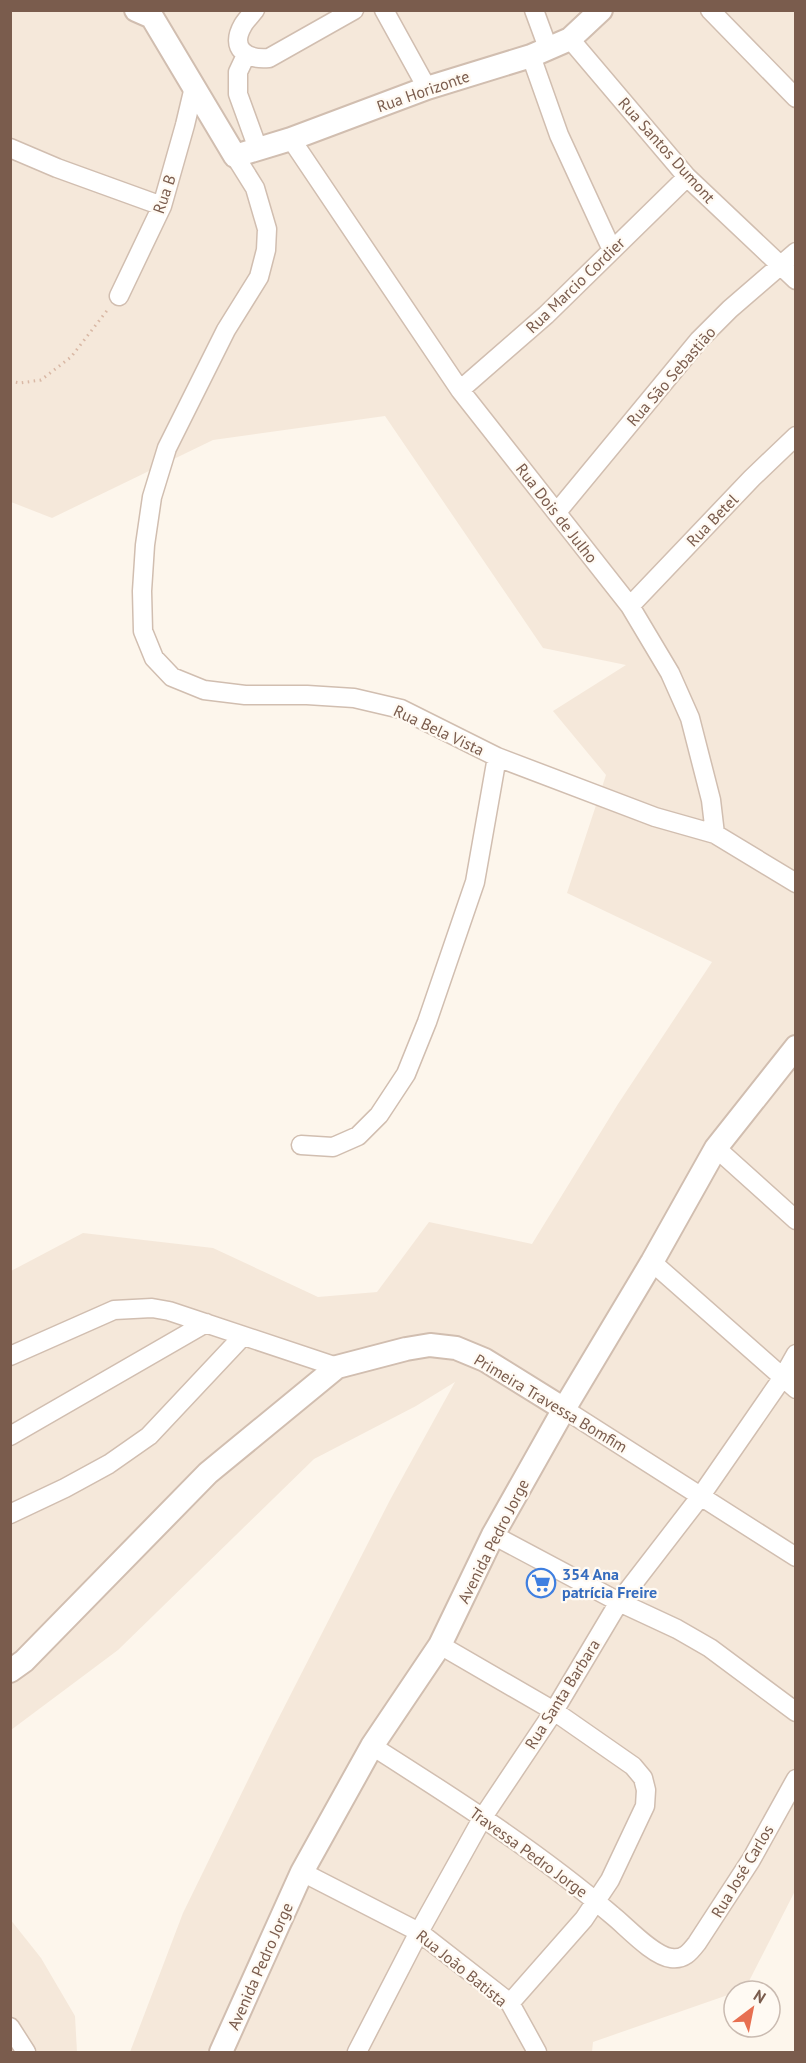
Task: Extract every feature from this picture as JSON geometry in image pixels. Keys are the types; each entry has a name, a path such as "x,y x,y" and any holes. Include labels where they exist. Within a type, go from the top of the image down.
{"street":[{"path":"255,10 243,25 238,38 240,48 246,56 258,59 269,58 354,10"},
{"path":"384,10 427,88"},
{"path":"534,10 540,52 559,135 612,250"},
{"name":"Rua Horizonte","path":"236,156 291,139 427,88 540,52 570,39 601,10"},
{"path":"710,10 795,98"},
{"path":"148,13 236,156"},
{"name":"Rua Santos Dumont","path":"570,39 687,177 795,280"},
{"path":"246,56 238,72 238,93 258,149"},
{"name":"Rua B","path":"119,296 162,206 194,87"},
{"name":"Rua Dois de Julho","path":"291,139 460,390 630,606 670,673 690,718 708,789 716,834"},
{"path":"10,148 57,168 162,206"},
{"name":"Rua Bela Vista","path":"236,156 255,188 267,228 266,250 259,277 226,330 167,448 152,497 145,545 142,591 143,631 154,658 172,677 204,690 245,695 307,694 354,698 401,709 497,757 655,818 716,834"},
{"name":"Rua Marcio Cordier","path":"460,390 546,315 687,177"},
{"name":"Rua São Sebastião","path":"557,512 699,340 730,309 795,252"},
{"name":"Rua Betel","path":"630,606 795,436"},
{"path":"301,1145 333,1147 358,1136 379,1115 406,1074 427,1022 475,882 497,757"},
{"path":"716,834 795,883"},
{"name":"Avenida Pedro Jorge","path":"221,2052 302,1872 372,1746 440,1645 493,1535 564,1409 652,1262 716,1148 795,1047"},
{"path":"716,1148 795,1220"},
{"path":"652,1262 789,1383"},
{"path":"10,1356 114,1310 152,1308 169,1311 337,1367"},
{"path":"10,1436 206,1323"},
{"path":"10,1514 109,1464 149,1436 243,1336"},
{"name":"Primeira Travessa Bomfim","path":"337,1367 414,1347 430,1345 456,1348 484,1360 564,1409 795,1557"},
{"name":"Rua Santa Barbara","path":"357,2052 419,1932 483,1816 554,1711 619,1602 789,1383 795,1354"},
{"path":"10,1671 24,1661 208,1473 337,1367"},
{"path":"493,1535 710,1647 795,1712"},
{"path":"440,1645 554,1711 633,1766 643,1778 646,1790 645,1806 597,1902 510,2003"},
{"name":"Travessa Pedro Jorge","path":"372,1746 483,1816 597,1902 656,1951 670,1958 682,1958"},
{"name":"Rua José Carlos","path":"682,1958 689,1954 697,1944 745,1869 795,1779"},
{"name":"Rua João Batista","path":"302,1872 419,1932 510,2003 537,2052"},
{"path":"10,2027 19,2046"}],"path":[{"path":"10,381 20,383 41,380 71,357 119,296"}],"shaded area":[{"path":"11,11 795,11 795,1891 750,1979 722,1979 722,1997 593,2042 592,2052 130,2052 183,1913 272,1731 390,1500 455,1382 416,1406 314,1459 118,1650 11,1730 11,1271 83,1233 213,1248 318,1297 377,1292 429,1222 532,1244 618,1104 712,962 567,893 606,775 553,711 626,665 543,648 385,416 213,440 52,518 11,502"},
{"path":"10,1919 41,1958 75,2016 77,2052 11,2052"}],"place":[{"name":"354 Ana patrícia Freire","path":"541,1583"}]}
